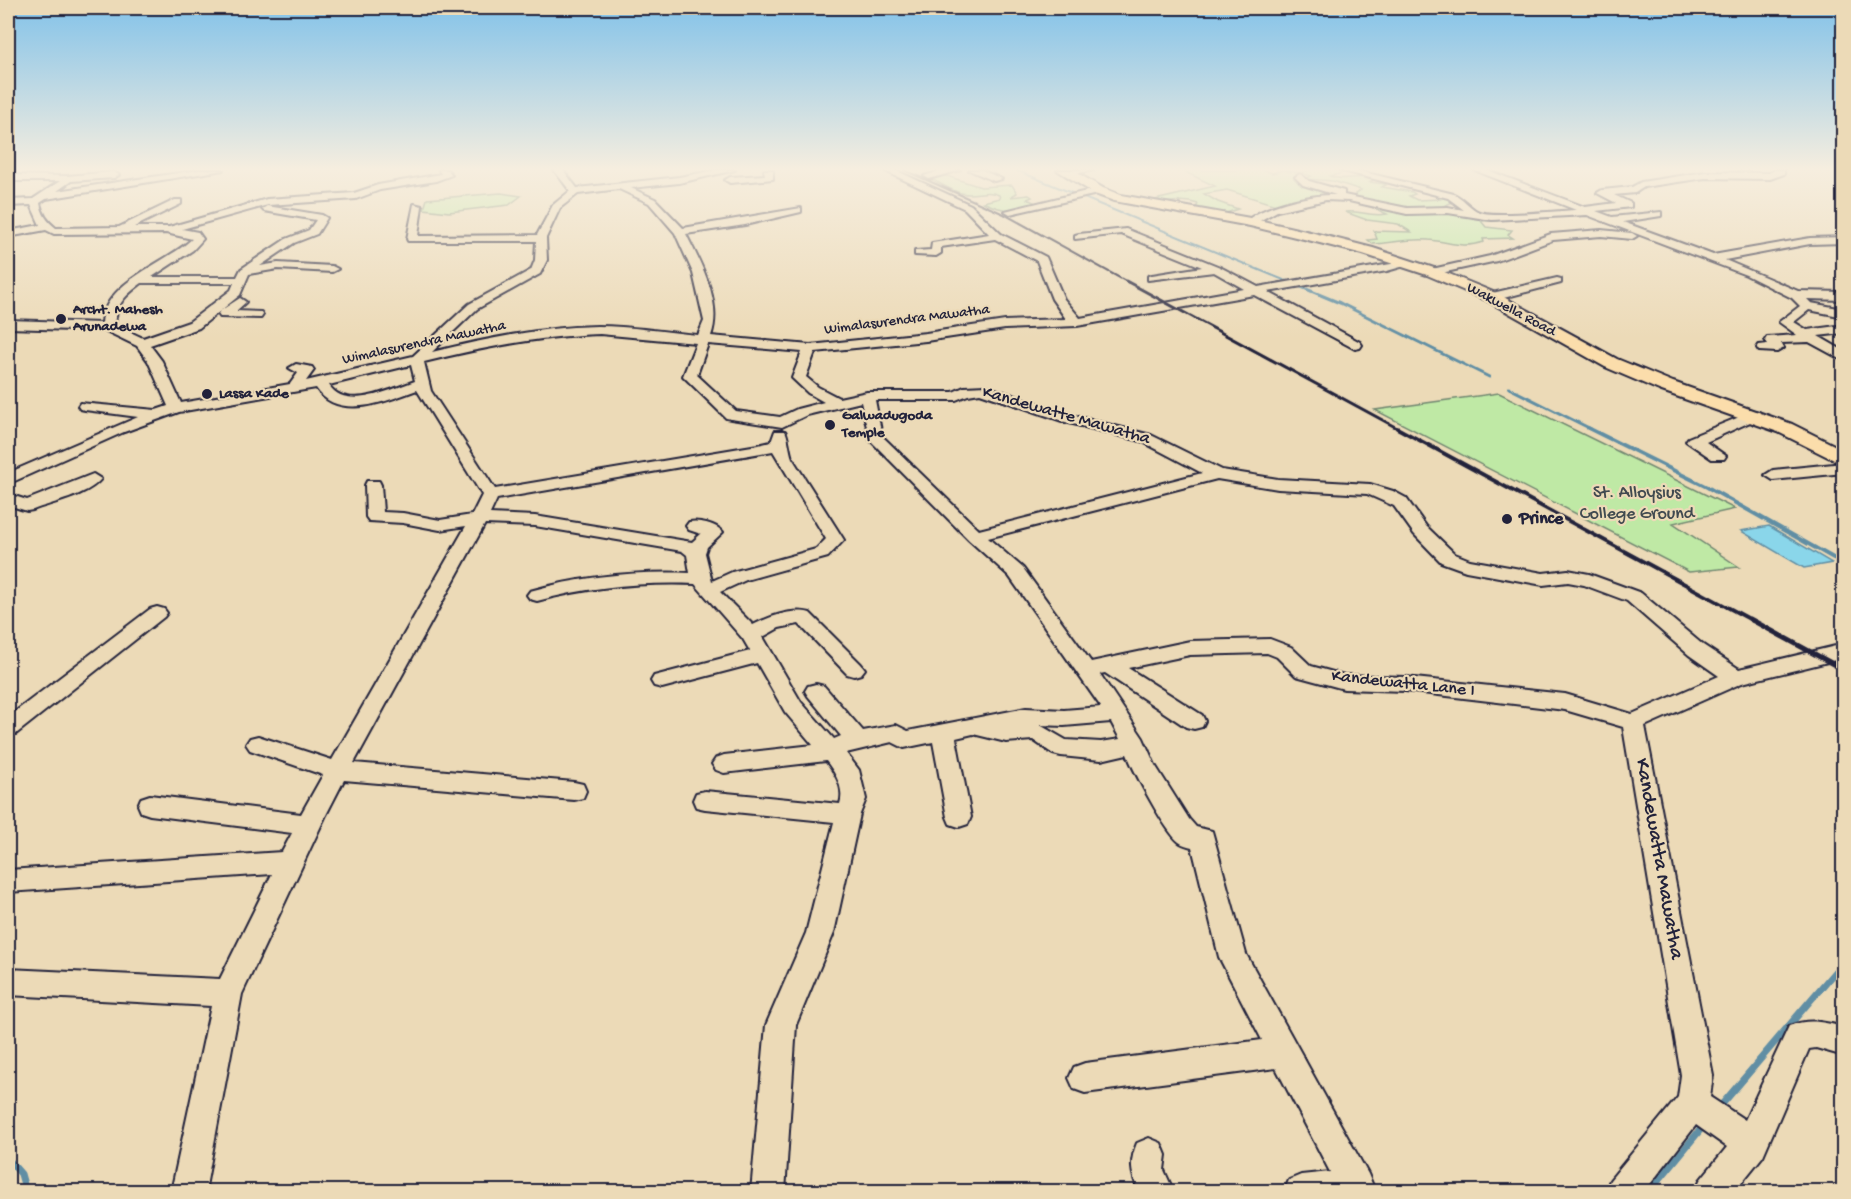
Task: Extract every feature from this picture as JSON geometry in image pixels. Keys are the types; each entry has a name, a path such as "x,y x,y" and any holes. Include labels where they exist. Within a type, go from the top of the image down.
{"main road":[{"name":"Wakwella Road","path":"1266,226 1368,251 1432,272 1492,297 1611,363 1666,386 1754,415 1785,428 1844,459"}],"street":[{"path":"118,231 128,226"},
{"path":"166,230 182,226"},
{"path":"198,322 236,292 243,276 290,241 313,232 317,226"},
{"path":"414,226 412,239 542,238"},
{"path":"490,495 422,384 417,360 467,311 482,300 536,272 541,260 542,238 547,226"},
{"path":"675,226 680,232 699,273 710,321 690,376 731,416 782,422 802,412 867,396 875,437 975,536 1017,572 1098,668 1117,714 1135,744 1144,767 1180,826 1189,836 1203,838 1233,957 1356,1186 1301,1191"},
{"path":"680,232 719,226"},
{"path":"987,226 997,236 1042,259 1054,293 1066,314 1077,322 1387,268 1404,263"},
{"path":"1626,226 1717,264 1750,273 1796,295 1807,306 1844,313"},
{"path":"8,234 47,227 54,231 72,232 166,230 194,234 198,239 190,247 140,280 110,309 108,327"},
{"path":"1432,272 1493,259 1551,237 1601,233 1629,236 1668,230"},
{"path":"1079,237 1122,231 1216,269 1355,345"},
{"path":"919,253 936,253 936,245 997,236"},
{"path":"1695,263 1717,264 1810,241 1844,240"},
{"path":"140,280 243,276 278,266 332,269"},
{"path":"1152,278 1216,269"},
{"path":"1492,297 1557,281"},
{"path":"249,295 224,314 257,315"},
{"path":"1796,295 1844,296"},
{"path":"1807,306 1791,315 1785,322 1844,357"},
{"path":"1827,311 1844,306"},
{"path":"142,343 198,322 243,314"},
{"name":"Wimalasurendra Mawatha","path":"8,478 177,408 320,383 464,348 569,331 600,330 810,349 1005,325 1077,322"},
{"path":"8,324 108,327 142,343 155,361 177,408"},
{"path":"1764,348 1776,348 1772,340 1779,338 1844,329"},
{"path":"810,349 799,378 813,390 837,403"},
{"path":"294,388 308,370 296,368"},
{"path":"320,383 329,395 348,403 371,399 422,384"},
{"name":"Kandewatte Mawatha","path":"867,396 956,396 972,389 981,389 1070,419 1146,438 1217,474 1278,484 1370,489 1400,502 1420,530 1448,558 1466,565 1543,579 1568,576 1589,580 1634,597 1696,650 1736,677"},
{"path":"85,406 159,414"},
{"path":"1718,456 1694,441 1754,415"},
{"path":"537,595 574,584 619,578 704,584 822,553 835,540 784,458 779,445 782,422"},
{"path":"490,495 528,491 779,445"},
{"path":"1773,475 1844,468"},
{"path":"975,536 1217,474"},
{"path":"8,499 27,506 77,488 93,479"},
{"path":"373,485 375,517 404,518 440,525 479,519 535,521 688,546 696,553 704,584 756,645 793,707 847,770 854,800 848,814 820,933 781,1025 768,1191"},
{"path":"188,1191 228,993 309,825 479,519 490,495"},
{"path":"695,526 714,532 699,545 696,553"},
{"path":"8,728 158,613"},
{"path":"662,681 756,645 773,623 803,617 854,669"},
{"name":"Kandewatta Lane I","path":"1098,668 1190,648 1270,646 1284,652 1305,671 1344,682 1405,684 1565,702 1633,722"},
{"path":"1633,722 1736,677 1844,651"},
{"path":"1098,668 1194,721"},
{"path":"816,691 858,741"},
{"path":"724,764 830,752 846,742 896,733 904,740 1026,716 1064,718 1117,714"},
{"name":"Kandewatta Mawatha","path":"1633,722 1697,1076 1694,1104"},
{"path":"972,726 1006,734 1037,732 1061,748 1101,751 1135,744"},
{"path":"944,732 959,817"},
{"path":"258,744 338,771 574,791"},
{"path":"705,800 848,814"},
{"path":"150,806 309,825"},
{"path":"8,881 291,862"},
{"path":"8,982 228,993"},
{"path":"1712,1191 1751,1144 1800,1036 1815,1034 1844,1041"},
{"path":"1085,1078 1283,1052"},
{"path":"1622,1191 1694,1104 1751,1144"},
{"path":"1149,1155 1147,1170 1157,1191"}],"green space":[{"path":"1401,226 1485,226 1512,230 1508,235 1513,238 1483,239 1484,242 1469,245 1422,240 1373,244 1368,240 1377,239 1374,231 1411,232"},
{"name":"St. Alloysius College Ground","path":"1499,393 1735,509 1673,523 1739,567 1689,572 1375,410"}],"water":[{"path":"1769,526 1832,563 1804,568 1741,531"}],"waterway":[{"path":"1152,226 1291,283"},
{"path":"1287,281 1340,303 1489,377"},
{"path":"1509,388 1591,429"},
{"path":"1588,428 1707,487 1844,564"},
{"path":"1718,1109 1844,961"},
{"path":"1649,1192 1705,1124"},
{"path":"8,1159 21,1174 26,1192"}],"railway":[{"path":"1026,226 1129,283"},
{"path":"1126,281 1399,429"},
{"path":"1397,428 1753,621"},
{"path":"1750,619 1844,670"}],"place":[{"name":"Archt. Mahesh Arunadewa","path":"61,319"},
{"name":"Lassa Kade","path":"207,394"},
{"name":"Galwadugoda Temple","path":"830,425"},
{"name":"Prince","path":"1507,519"}]}
